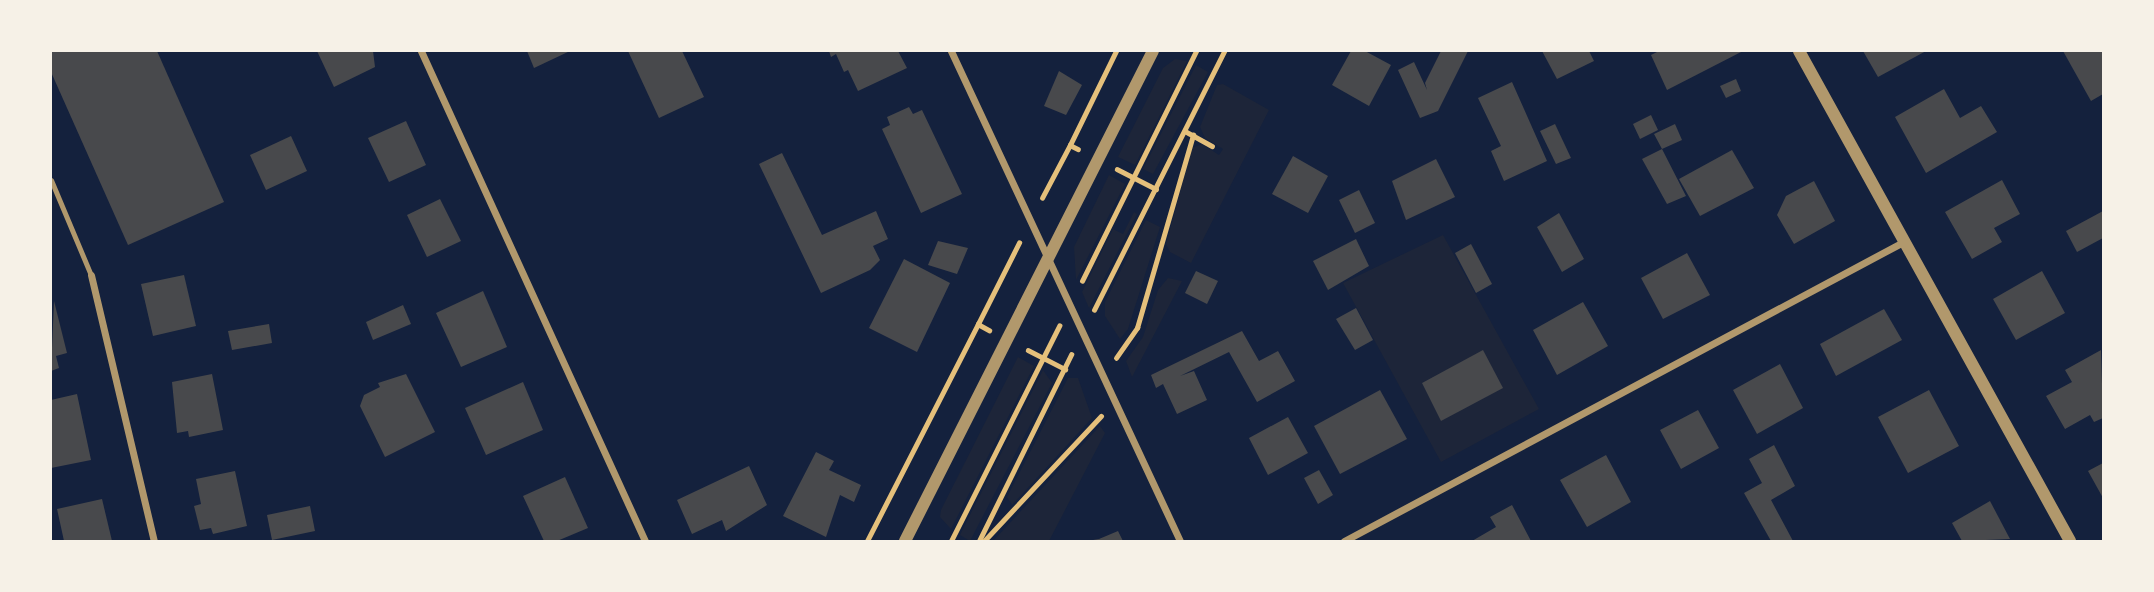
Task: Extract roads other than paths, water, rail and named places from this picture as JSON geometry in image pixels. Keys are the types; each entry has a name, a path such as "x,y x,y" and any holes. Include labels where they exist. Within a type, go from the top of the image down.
{"street":[{"path":"421,51 645,541"},
{"path":"951,51 1180,541"},
{"path":"905,541 1153,51"},
{"path":"1799,51 2070,541"},
{"path":"1344,541 1905,241"},
{"path":"91,275 154,541"}],"lane":[{"path":"51,180 91,275"}]}
